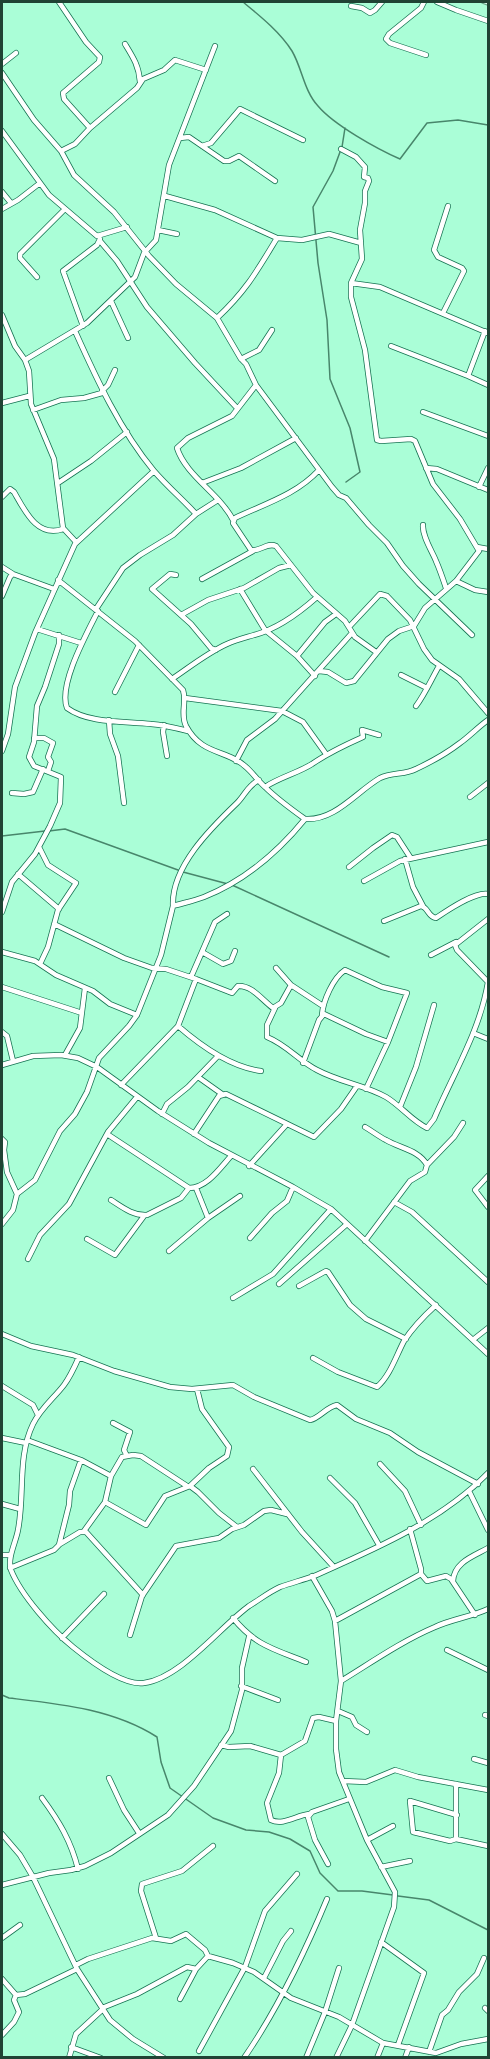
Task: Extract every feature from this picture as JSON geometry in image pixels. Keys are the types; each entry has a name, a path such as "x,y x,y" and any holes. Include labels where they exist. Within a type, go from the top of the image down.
{"street":[{"path":"59,2 86,42 100,57 99,62 63,93 64,99 90,128"},
{"path":"351,6 362,8 370,13 382,2"},
{"path":"424,2 421,8 386,39 390,43 426,55"},
{"path":"437,2 489,21"},
{"path":"125,44 136,60 140,82"},
{"path":"25,360 75,332 130,283 138,272 145,251 154,244 170,165 215,46"},
{"path":"2,64 16,53"},
{"path":"61,151 75,144 90,128 137,88 147,76 164,70 175,60 206,70"},
{"path":"2,73 34,120 61,151 74,175 127,227 145,251 177,284 217,318 246,364 256,385 332,488 346,498 387,543 403,566 434,600 472,635"},
{"path":"202,146 211,143 240,109 303,140"},
{"path":"2,131 40,183 64,210 98,239 117,261 147,307 237,408"},
{"path":"180,138 189,137 224,161 239,156 274,181"},
{"path":"319,671 328,672 346,683 351,683 393,635 414,626 425,608 456,581 477,555 477,547 460,519 440,494 413,440 377,440 365,350 351,304 351,283 361,264 363,253 360,230 366,200 365,191 369,181 364,177 365,167 361,161 341,149"},
{"path":"2,208 40,183"},
{"path":"2,192 11,203"},
{"path":"165,196 215,210 277,238 302,240 329,234 361,243"},
{"path":"443,314 464,274 462,268 438,257 434,250 448,206"},
{"path":"37,277 20,258 20,254 64,210"},
{"path":"82,326 63,271 98,239 127,227"},
{"path":"158,230 177,234"},
{"path":"217,318 237,299 257,273 277,238"},
{"path":"351,283 380,287 487,332 468,375"},
{"path":"111,301 128,338"},
{"path":"2,315 29,371 29,396 51,453 58,483 63,528 76,542"},
{"path":"242,359 260,350 272,330"},
{"path":"75,332 102,392 127,432 154,471 196,514"},
{"path":"391,346 489,385"},
{"path":"33,410 65,399 81,399 102,392 115,370"},
{"path":"253,551 240,535 226,507 202,483 179,454 177,446 230,417 256,385"},
{"path":"2,403 29,396"},
{"path":"423,412 489,436"},
{"path":"58,483 72,475 127,432"},
{"path":"202,483 241,468 296,438"},
{"path":"426,468 437,469 489,490"},
{"path":"479,487 489,468"},
{"path":"233,519 268,502 289,495 307,483 319,470"},
{"path":"2,751 15,687 37,629 76,542 154,471"},
{"path":"2,497 10,489 14,492 37,527 51,531 63,528"},
{"path":"189,732 164,725 95,718 72,711 66,705 65,692 81,644 97,610 123,568 173,535 196,514 218,500"},
{"path":"423,525 422,530 430,544 431,553 436,558 446,588"},
{"path":"202,579 253,551 272,544 317,597 376,652"},
{"path":"477,547 489,549"},
{"path":"181,615 212,598 240,590 279,568 291,565"},
{"path":"2,567 13,574 54,589"},
{"path":"2,597 13,574"},
{"path":"176,575 170,574 152,589 181,615 211,648 216,650"},
{"path":"58,580 139,645 183,690 185,698 183,717 189,732 203,746 245,765 265,787 305,819"},
{"path":"456,581 475,590 489,592"},
{"path":"240,590 265,630 297,656 315,676"},
{"path":"236,761 247,740 275,719 315,676 380,594 387,596 407,616 427,655 459,679 489,713"},
{"path":"172,679 216,650 296,615 317,597"},
{"path":"297,656 325,622 336,614"},
{"path":"37,629 81,644"},
{"path":"2,912 11,885 39,847 62,795 61,777 34,766 29,757 34,738 37,706 59,644 59,635"},
{"path":"115,692 139,645"},
{"path":"416,706 439,666"},
{"path":"402,675 427,688"},
{"path":"185,698 282,711 303,722 326,754"},
{"path":"109,720 110,734 118,756 124,803"},
{"path":"172,906 205,897 245,876 305,819 320,818 333,813 384,777 420,768 458,745 489,720"},
{"path":"164,725 167,756"},
{"path":"265,787 278,778 312,764 326,754 363,737 362,730 379,735"},
{"path":"12,793 33,792 51,762 48,758 53,744 44,738 34,738"},
{"path":"2,1224 13,1210 17,1194 38,1175 60,1131 79,1108 99,1058 137,1015 157,968 172,906 172,895 183,869 216,822 238,802 254,782 259,780"},
{"path":"470,797 489,783"},
{"path":"349,867 392,835 397,837 408,858 413,886 430,916 436,918 464,901 484,893 489,894"},
{"path":"364,881 408,858 489,842"},
{"path":"39,847 48,865 76,883 59,909 48,947 40,964"},
{"path":"18,874 59,909"},
{"path":"384,921 423,906"},
{"path":"122,1085 178,1026 202,952 215,922 227,915"},
{"path":"431,955 456,942 489,919"},
{"path":"54,924 150,968 193,978 232,993 238,986 244,986 256,992 271,1007 275,1008"},
{"path":"291,985 281,1003 275,1008 267,1025 267,1037 287,1048 303,1063 329,1076 384,1096 423,1127 429,1126 444,1099 473,1033 485,1000 488,982 458,950 456,942"},
{"path":"202,952 223,964 231,961 235,951"},
{"path":"2,952 40,964 110,1004 137,1015"},
{"path":"276,968 291,985 323,1006"},
{"path":"303,1063 322,1015 323,1006 338,976 345,970 382,987 407,993 366,1089"},
{"path":"2,987 82,1013"},
{"path":"65,1055 79,1032 85,988"},
{"path":"400,1107 416,1067 434,1005"},
{"path":"322,1015 327,1015 388,1042"},
{"path":"178,1026 196,1042 218,1056 251,1070 261,1071"},
{"path":"2,1032 7,1036 13,1061"},
{"path":"473,1033 489,1039"},
{"path":"2,1065 40,1055 65,1055 97,1067 194,1134 249,1166 332,1209 489,1353"},
{"path":"162,1114 167,1104 218,1056"},
{"path":"198,1077 222,1094 230,1095 314,1137 341,1109 357,1086"},
{"path":"194,1134 222,1094"},
{"path":"28,1259 40,1235 69,1204 107,1134 137,1096"},
{"path":"365,1241 410,1181 424,1172 463,1123"},
{"path":"249,1166 287,1124"},
{"path":"365,1127 387,1142 409,1150 424,1159 428,1165"},
{"path":"107,1134 189,1188 196,1188 213,1177 231,1155"},
{"path":"2,1139 5,1142 4,1150 9,1179 17,1194"},
{"path":"489,1176 475,1190 489,1208"},
{"path":"250,1238 272,1213 285,1203 293,1187"},
{"path":"87,1239 115,1255 144,1216 181,1198 189,1188"},
{"path":"196,1188 207,1218"},
{"path":"169,1251 207,1218 240,1197"},
{"path":"111,1200 130,1212 144,1216"},
{"path":"394,1202 412,1212 489,1282"},
{"path":"233,1298 273,1274 332,1209"},
{"path":"279,1284 347,1224"},
{"path":"299,1286 326,1271 350,1305 366,1319 406,1339"},
{"path":"313,1358 338,1372 377,1387 384,1379 406,1339 419,1321 436,1305"},
{"path":"474,1339 489,1328"},
{"path":"2,1336 42,1349 79,1357 154,1384 183,1389 233,1385 254,1397 310,1420 331,1406 337,1405 356,1419 390,1433 418,1452 478,1484"},
{"path":"79,1357 64,1384 38,1415 27,1442 18,1534 11,1555 10,1568 21,1587 62,1638 91,1662 122,1678 143,1684 160,1678 196,1654 232,1618 278,1588 312,1576 421,1525 469,1491 489,1473"},
{"path":"2,1386 33,1405 38,1415"},
{"path":"105,1502 146,1525 165,1496 188,1486 208,1468 227,1456 229,1447 200,1406 197,1389"},
{"path":"113,1423 129,1432 124,1450 127,1456"},
{"path":"2,1438 27,1442 81,1460 111,1476"},
{"path":"10,1568 54,1550 74,1535 84,1531 98,1515 105,1502 111,1476 122,1457 127,1456 141,1456 198,1492 237,1527"},
{"path":"59,1545 69,1505 70,1491 81,1460"},
{"path":"380,1464 405,1491 421,1525"},
{"path":"253,1469 287,1514 333,1566"},
{"path":"330,1478 355,1503 379,1545"},
{"path":"469,1491 489,1530"},
{"path":"2,1504 20,1509"},
{"path":"130,1635 143,1595 176,1546 219,1538 264,1511 271,1510 287,1514"},
{"path":"410,1529 422,1569 421,1574 427,1581 453,1574"},
{"path":"84,1531 143,1595"},
{"path":"475,1615 457,1590 453,1574 461,1563 489,1548"},
{"path":"2,1555 11,1555"},
{"path":"335,1621 421,1574"},
{"path":"312,1576 332,1611 335,1621 341,1681 336,1720 339,1772 367,1840 394,1892 394,1907 352,2025 336,2058"},
{"path":"446,1576 453,1581"},
{"path":"62,1638 104,1594"},
{"path":"341,1681 377,1658 437,1626 489,1609"},
{"path":"232,1618 249,1636 277,1652 306,1662"},
{"path":"2,1885 78,1869 100,1859 159,1822 182,1800 231,1731 242,1686 242,1668 249,1636"},
{"path":"447,1650 489,1670"},
{"path":"242,1686 278,1700"},
{"path":"338,1711 352,1717 356,1725 367,1732"},
{"path":"221,1745 250,1746 281,1755 305,1741 313,1718 336,1720"},
{"path":"281,1755 279,1773 267,1803 271,1820 276,1823 282,1822 349,1799"},
{"path":"474,1759 489,1763"},
{"path":"343,1781 366,1782 395,1770 489,1790"},
{"path":"109,1778 124,1810 139,1833"},
{"path":"456,1784 456,1839"},
{"path":"42,1798 60,1822 69,1839 78,1869"},
{"path":"456,1815 410,1801 413,1832 450,1841 456,1839 488,1846"},
{"path":"309,1814 308,1822 328,1864"},
{"path":"367,1840 393,1826"},
{"path":"2,1834 20,1855 33,1877 77,1967 110,2020 122,2031 164,2058"},
{"path":"156,1938 141,1892 142,1884 182,1871 213,1846"},
{"path":"381,1868 410,1861"},
{"path":"199,2051 245,1967 265,1911 297,1874"},
{"path":"244,2058 282,1992 327,1899"},
{"path":"2,1938 20,1925"},
{"path":"264,1978 283,1941 291,1931"},
{"path":"16,1995 25,1994 105,1953 156,1938 171,1941 186,1934 203,1948 208,1956 245,1967 282,1992 352,2025 383,2043 436,2053 461,2044 489,2039"},
{"path":"381,1942 424,1972 398,2045"},
{"path":"180,1999 196,1969 208,1956"},
{"path":"429,2052 442,2015 448,2010 459,1992 477,1974 484,1958"},
{"path":"69,2058 76,2034 103,2009 187,1967 196,1969"},
{"path":"306,2058 325,2012 339,1968"},
{"path":"2,1979 16,1995"},
{"path":"2,2035 14,2022 19,2012 14,2000 16,1995"},
{"path":"376,2058 383,2043"},
{"path":"71,2047 101,2058"},
{"path":"405,2058 409,2047"}],"waterway":[{"path":"243,2 282,37 292,51 309,93 318,106 345,128 391,155 400,159 427,123 458,120 488,125"},
{"path":"342,147 345,128"},
{"path":"340,152 333,171 313,207 318,263 327,320 330,379 350,428 360,472 346,482"},
{"path":"49,831 65,829 178,870"},
{"path":"2,836 45,831"},
{"path":"183,872 228,884"},
{"path":"232,885 389,957"},
{"path":"2,1695 9,1698 86,1709 140,1728 157,1737 161,1762 170,1788 213,1818 246,1830 269,1832 290,1839 310,1851 320,1873 338,1891 393,1895"},
{"path":"398,1896 429,1900 488,1930"}],"railway":[{"path":"483,2 488,4"}]}
